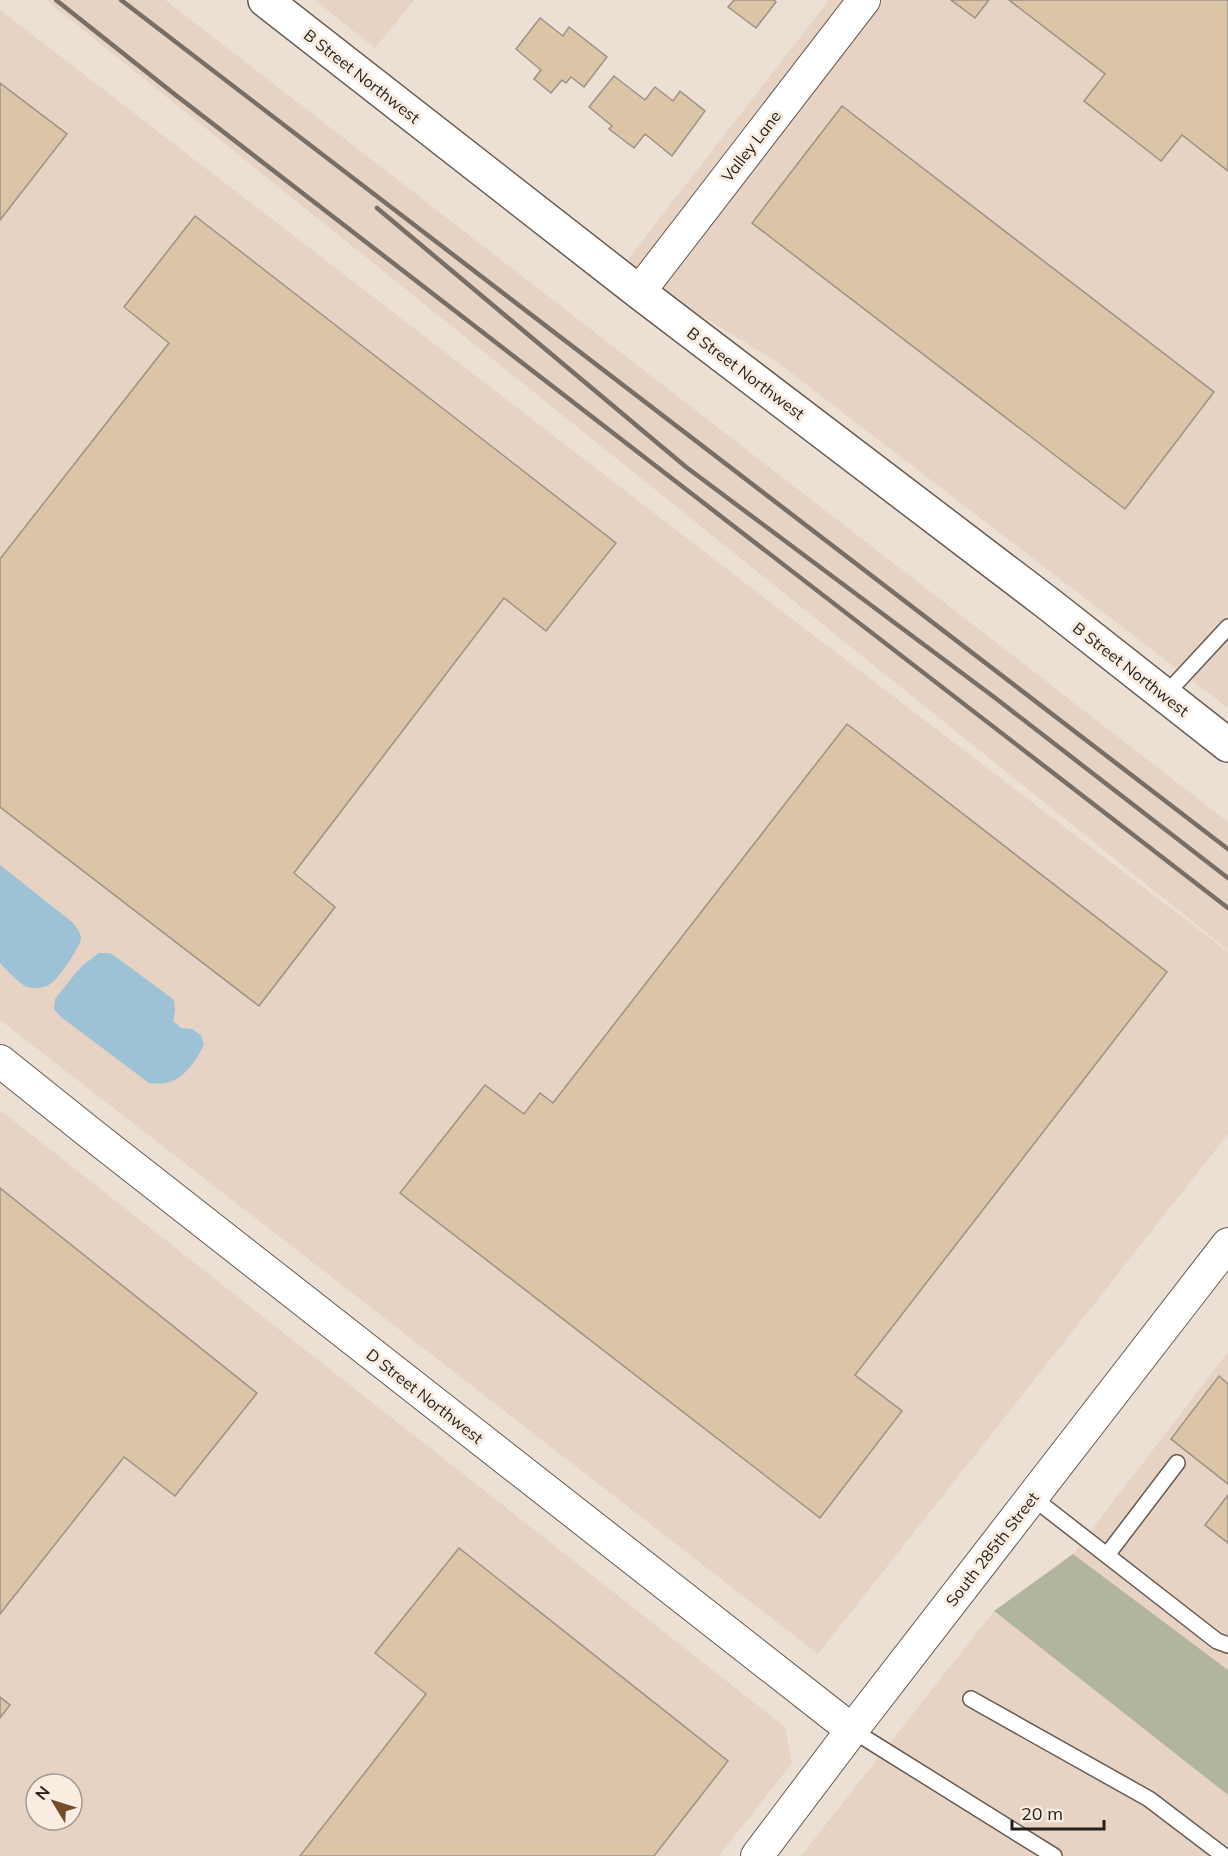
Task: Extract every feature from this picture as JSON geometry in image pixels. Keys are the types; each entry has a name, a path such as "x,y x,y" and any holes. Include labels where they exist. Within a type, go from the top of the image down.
{"street":[{"name":"B Street Northwest","path":"265,0 639,292 1050,605 1228,745"},
{"name":"Valley Lane","path":"639,292 864,0"},
{"name":"D Street Northwest","path":"0,1061 852,1730"},
{"name":"South 285th Street","path":"757,1856 1228,1244"}],"lane":[{"path":"1165,695 1228,627"},
{"path":"1107,1555 1177,1463"},
{"path":"1032,1497 1217,1641 1228,1645"},
{"path":"971,1699 1149,1799 1224,1856"},
{"path":"852,1730 1054,1856"}],"shaded area":[{"path":"46,0 165,0 1228,822 1228,950"},
{"path":"315,0 414,0 375,48"},
{"path":"829,0 1228,0 1228,708 777,362 622,267"},
{"path":"0,10 1228,952 1228,1134 818,1654 0,1020"},
{"path":"0,1110 785,1727 792,1763 719,1856 0,1856"},
{"path":"1228,1352 1228,1670 1073,1554"},
{"path":"994,1611 1228,1795 1228,1856 801,1856"}],"green space":[{"path":"1073,1554 1228,1670 1228,1795 994,1611"}],"water":[{"path":"0,865 72,922 80,933 80,942 70,960 54,981 45,986 31,988 25,986 0,963"},
{"path":"99,953 110,953 174,1000 173,1021 181,1028 192,1029 201,1035 204,1045 189,1068 176,1079 159,1084 149,1083 61,1017 54,1009 55,999 75,974"}],"building":[{"path":"734,0 774,0 776,2 756,28 728,7"},
{"path":"951,0 989,0 975,18"},
{"path":"1009,0 1228,0 1228,171 1182,135 1161,161 1084,101 1105,74"},
{"path":"540,18 563,36 569,27 607,57 584,87 571,77 566,83 562,80 551,93 534,79 541,70 516,49"},
{"path":"614,76 645,100 655,87 673,101 680,91 705,111 672,156 645,134 634,148 609,129 612,126 589,107"},
{"path":"0,83 67,134 0,220"},
{"path":"842,106 1214,392 1125,509 752,223"},
{"path":"195,216 616,543 546,631 504,598 294,873 335,907 259,1006 0,807 0,559 169,343 124,307"},
{"path":"847,724 1167,972 855,1375 902,1411 820,1518 400,1193 485,1085 524,1114 540,1093 553,1103"},
{"path":"0,1188 257,1393 175,1496 124,1457 0,1614"},
{"path":"1219,1376 1228,1384 1228,1484 1171,1439"},
{"path":"1228,1495 1228,1543 1205,1525"},
{"path":"459,1548 728,1761 654,1856 300,1856 426,1694 375,1653"},
{"path":"0,1697 10,1705 0,1718"}],"railway":[{"path":"56,0 173,93 1228,908"},
{"path":"121,0 1228,849"},
{"path":"377,208 686,467 994,697 1228,878"}]}
